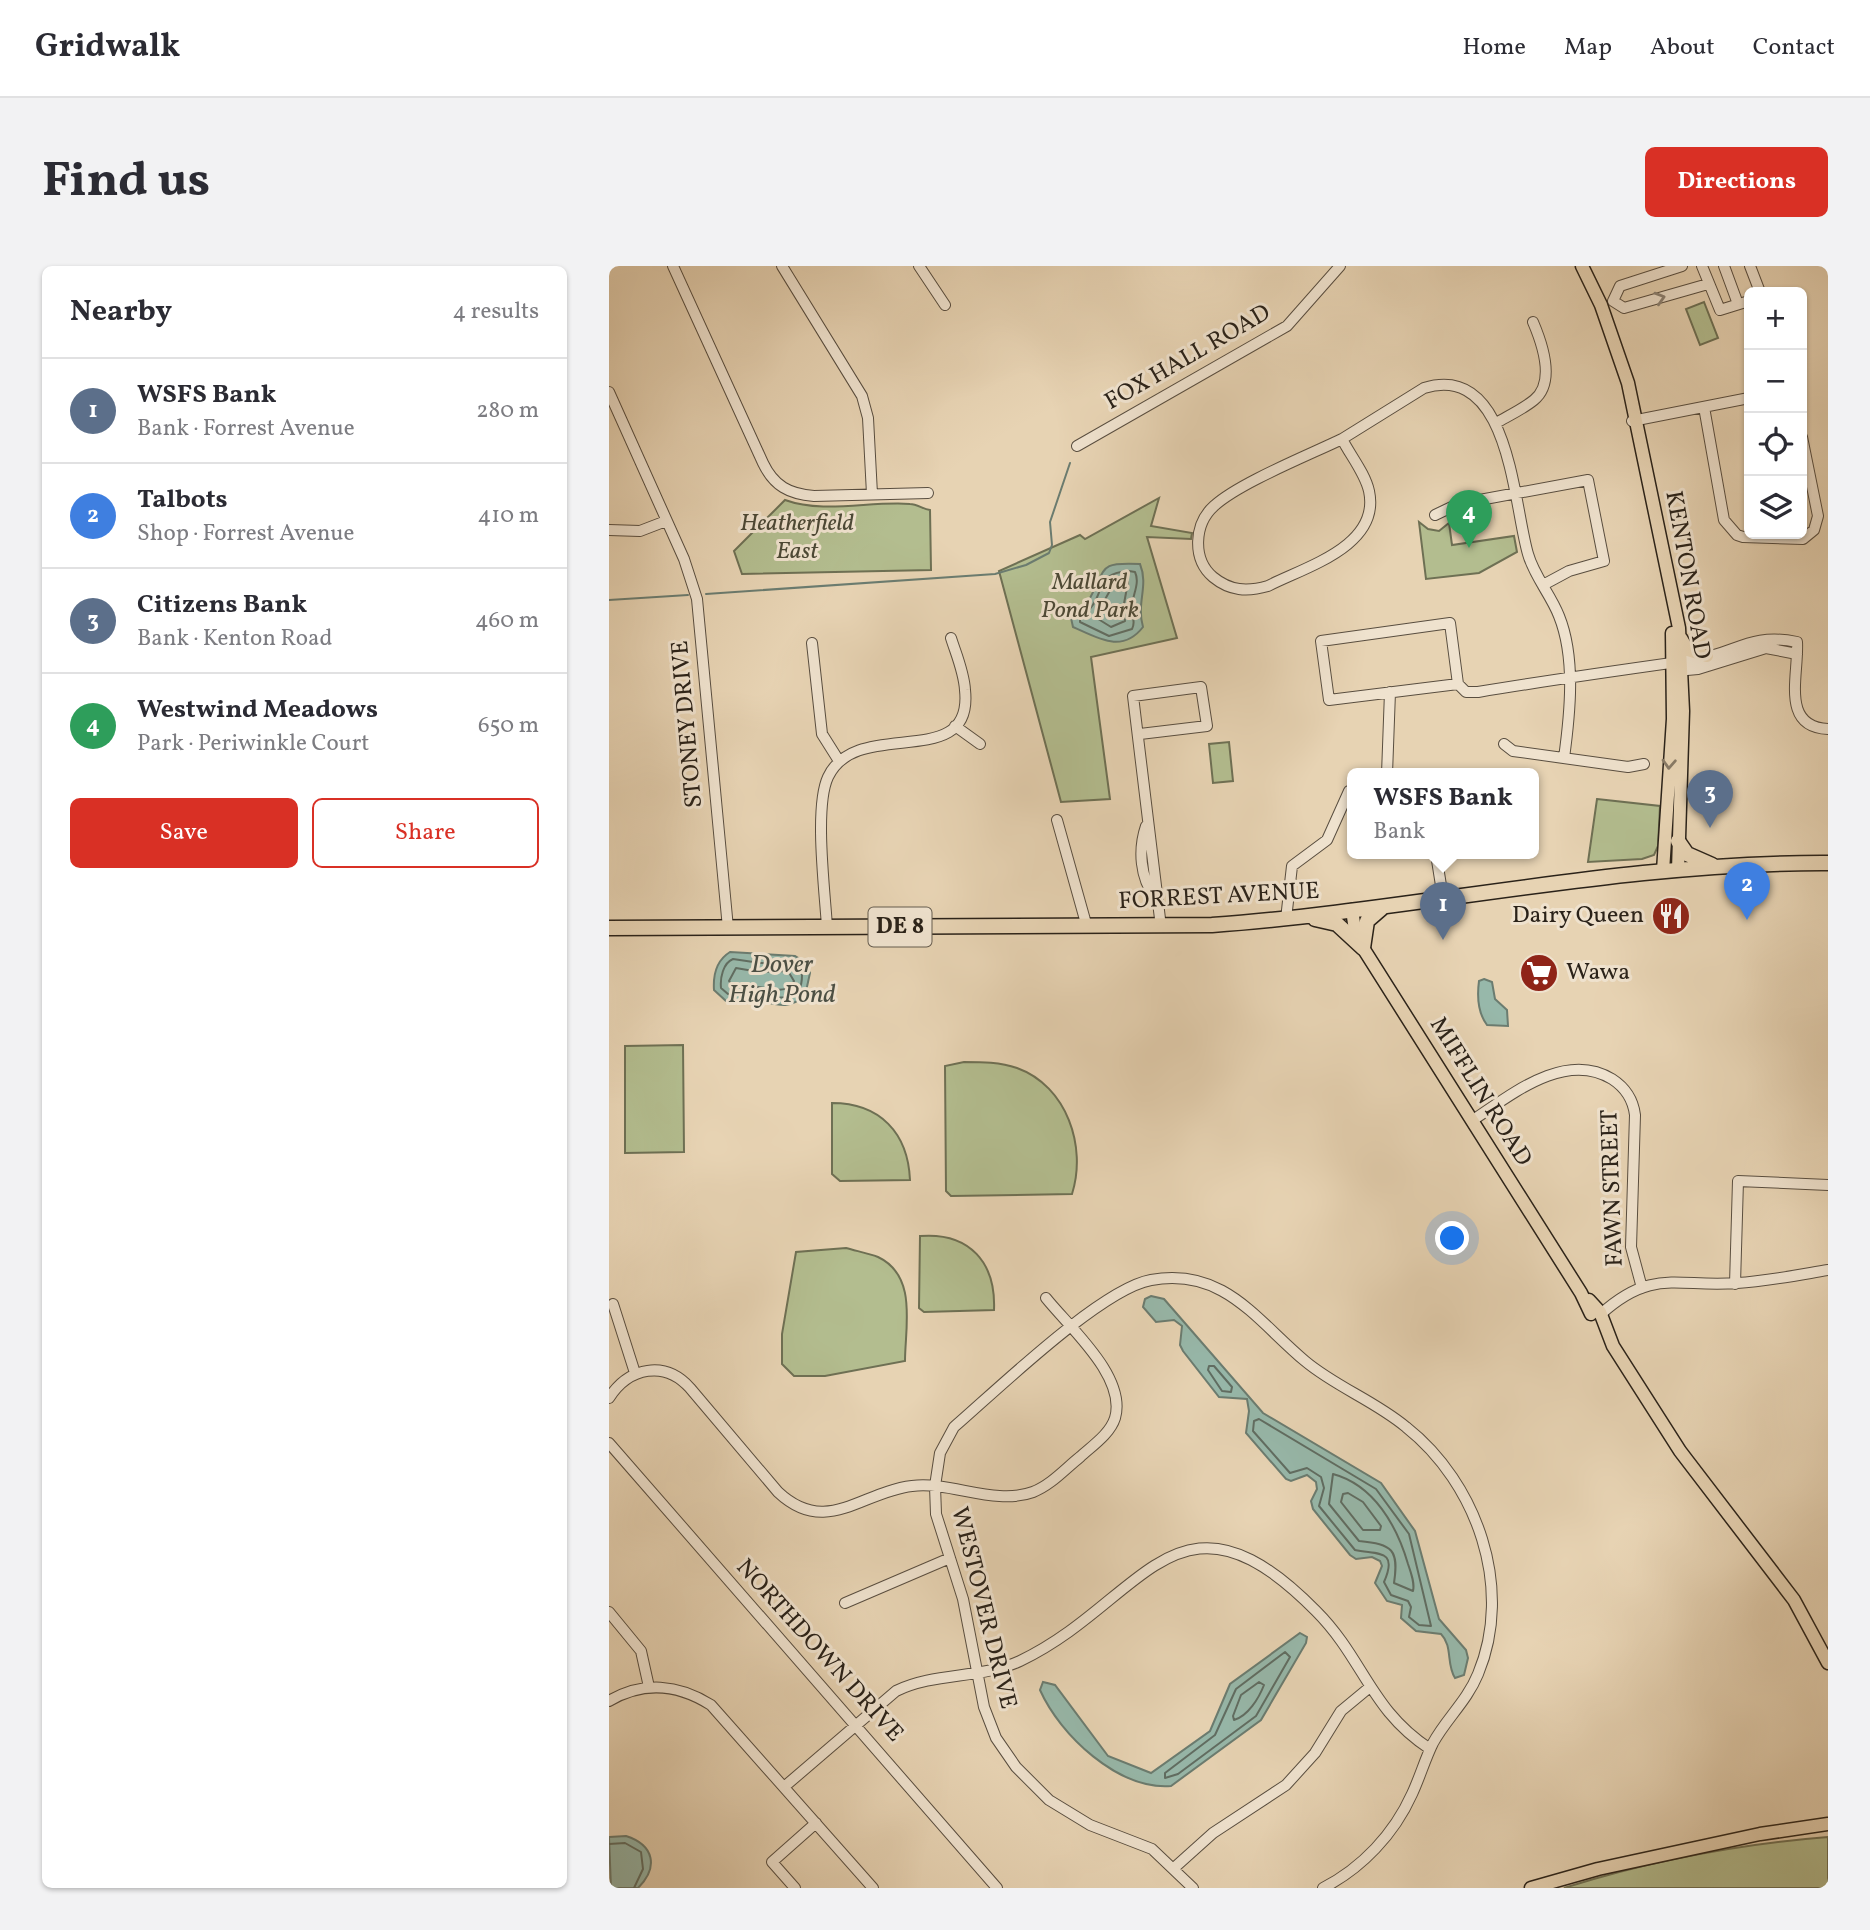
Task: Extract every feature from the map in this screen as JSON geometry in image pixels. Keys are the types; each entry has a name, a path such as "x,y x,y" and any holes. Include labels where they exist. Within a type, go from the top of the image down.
{"highway":[{"path":"1678,841 1687,854 1717,866"},
{"name":"FORREST AVENUE","path":"609,928 1161,927 1293,918 1663,871 1717,866 1828,863"},
{"path":"1363,948 1367,921 1374,912 1387,905"},
{"path":"1293,918 1337,924 1363,948"}],"main road":[{"name":"KENTON ROAD","path":"1582,266 1607,303 1679,628 1678,870"},
{"name":"KENTON ROAD","path":"1635,420 1678,665 1663,871"},
{"path":"1679,628 1688,650 1707,656"},
{"name":"MIFFLIN ROAD","path":"1352,910 1355,929 1363,948 1581,1293 1599,1313 1605,1329 1687,1462 1794,1600 1828,1662"},
{"path":"1531,1888 1598,1868 1760,1834 1828,1824"}],"street":[{"path":"673,266 772,480 788,491 800,495 927,493"},
{"path":"782,266 862,396 869,418 872,494"},
{"name":"FOX HALL ROAD","path":"1077,446 1287,326 1340,266"},
{"path":"1682,266 1621,286 1607,303 1624,308 1708,284"},
{"path":"1702,266 1720,310 1744,302"},
{"path":"1724,266 1738,304"},
{"path":"1749,266 1757,287"},
{"path":"924,268 945,305"},
{"path":"1496,423 1535,400 1543,389 1545,360 1533,322"},
{"path":"1342,439 1369,492 1368,516 1356,538 1268,586 1255,590 1230,588 1212,576 1201,562 1198,536 1202,522 1211,508 1241,489 1342,439 1424,388 1434,385 1457,386 1471,394 1496,423 1506,447 1528,554 1560,617 1570,677 1570,716 1564,758"},
{"name":"STONEY DRIVE","path":"609,392 612,407 690,572 697,599 728,928"},
{"path":"1635,420 1744,399"},
{"path":"1704,407 1725,524 1743,537 1803,539 1814,530 1818,516 1807,462"},
{"path":"1435,515 1458,504 1588,480 1604,561 1569,571 1543,584"},
{"path":"609,530 640,531 667,521"},
{"path":"1458,684 1329,700 1321,641 1450,623 1458,684 1466,692 1656,665 1698,669 1766,648 1797,653"},
{"path":"827,927 823,795 828,778 839,761 867,746 930,741 955,726 963,713 965,689 951,638"},
{"path":"1678,665 1765,638 1797,642 1794,700 1798,714 1809,726 1828,729"},
{"path":"812,643 822,734 839,761"},
{"path":"1140,734 1207,726 1202,687 1133,696 1140,734 1161,927"},
{"path":"1387,768 1390,692"},
{"path":"955,726 980,744"},
{"path":"1504,744 1513,751 1628,767 1644,764"},
{"path":"1293,918 1292,866 1327,840 1347,795"},
{"path":"1057,820 1087,927"},
{"path":"1437,859 1443,898"},
{"name":"FAWN STREET","path":"1473,1120 1528,1084 1554,1073 1585,1070 1607,1076 1619,1083 1634,1104 1636,1115 1631,1247 1641,1288"},
{"path":"1735,1284 1738,1181 1828,1185"},
{"path":"1599,1313 1641,1288 1673,1280 1735,1284 1828,1270"},
{"name":"WESTOVER DRIVE","path":"1193,1888 1174,1868 1142,1843 1084,1822 1037,1789 1016,1767 996,1738 983,1707 963,1599 936,1514 935,1486 943,1444 954,1427 1109,1298 1139,1283 1173,1278 1211,1285 1244,1304 1329,1380 1402,1423 1444,1463 1471,1507 1482,1535 1489,1570 1490,1617 1479,1673 1469,1694 1430,1748 1410,1798 1390,1830 1359,1864 1322,1888"},
{"path":"609,1398 622,1382 635,1373 656,1370 680,1378 778,1492 803,1509 830,1513 902,1487 935,1486 1002,1494 1032,1492 1049,1483 1107,1433 1115,1417 1115,1389 1107,1373 1045,1298"},
{"path":"613,1304 635,1373"},
{"name":"NORTHDOWN DRIVE","path":"609,1443 997,1888"},
{"path":"784,1787 885,1698 906,1686 1008,1666 1032,1654 1171,1556 1184,1550 1210,1546 1247,1556 1305,1600 1341,1639 1370,1688 1399,1727 1430,1748"},
{"path":"845,1603 950,1559"},
{"path":"609,1612 641,1651 649,1687"},
{"path":"609,1701 649,1687 688,1692 711,1705 868,1886"},
{"path":"1174,1868 1205,1839 1286,1785 1315,1753 1341,1712 1370,1688"},
{"path":"795,1888 772,1862 816,1823"}],"green space":[{"path":"1704,302 1718,338 1700,345 1686,309"},
{"name":"Mallard Pond Park","path":"1159,498 1151,526 1192,533 1191,539 1147,537 1177,638 1091,657 1110,799 1061,802 999,571 1080,535 1085,539"},
{"name":"Heatherfield East","path":"785,500 831,507 910,504 930,510 931,570 742,574 734,551"},
{"path":"1419,522 1428,529 1439,531 1449,523 1452,545 1514,536 1517,552 1479,573 1426,579"},
{"path":"1229,742 1233,781 1213,783 1209,744"},
{"path":"1597,799 1660,806 1658,846 1654,855 1642,859 1588,862"},
{"path":"683,1045 684,1152 625,1153 625,1046"},
{"path":"964,1062 998,1063 1017,1068 1049,1089 1069,1120 1074,1138 1077,1157 1072,1194 951,1196 946,1191 945,1066"},
{"path":"832,1103 864,1108 888,1124 904,1148 910,1180 840,1181 832,1174"},
{"path":"920,1236 953,1239 977,1254 990,1278 994,1310 924,1312 919,1308"},
{"path":"846,1248 878,1257 899,1276 907,1303 905,1361 825,1376 794,1376 782,1364 782,1334 796,1252"},
{"path":"1828,1837 1828,1888 1564,1888 1695,1855"}],"water":[{"path":"1117,564 1140,564 1143,580 1143,627 1135,635 1127,640 1110,641 1073,627 1071,618 1088,601 1106,569"},
{"name":"Dover High Pond","path":"730,952 795,956 803,961 810,973 805,996 784,1005 750,999 726,1001 714,990 714,979 719,964"},
{"path":"1484,979 1492,982 1495,999 1507,1010 1508,1026 1487,1025 1484,1020 1478,993 1479,981"},
{"path":"1151,1296 1164,1299 1263,1413 1381,1483 1415,1531 1439,1619 1466,1650 1468,1658 1464,1675 1455,1678 1452,1673 1447,1644 1441,1634 1416,1631 1401,1618 1402,1605 1387,1601 1375,1583 1382,1566 1380,1561 1372,1557 1356,1559 1350,1555 1313,1509 1311,1501 1317,1489 1316,1482 1307,1475 1291,1481 1286,1479 1246,1433 1249,1411 1247,1399 1219,1397 1183,1351 1180,1345 1182,1326 1174,1320 1156,1322 1143,1307 1145,1299"},
{"path":"1300,1633 1307,1637 1306,1643 1261,1720 1171,1786 1151,1785 1131,1779 1093,1756 1061,1725 1040,1690 1043,1682 1055,1685 1108,1756 1151,1773 1210,1731 1230,1684"},
{"path":"626,1836 643,1845 648,1851 651,1865 649,1872 638,1888 611,1888 609,1837"}],"waterway":[{"path":"706,594 995,574 1026,565 1049,553 1052,545 1050,522 1070,463"},
{"path":"609,600 688,595"}],"place":[{"name":"Westwind Meadows","path":"1469,548"},
{"name":"Citizens Bank","path":"1710,828"},
{"name":"Dairy Queen","path":"1671,916"},
{"name":"Talbots","path":"1747,920"},
{"name":"WSFS Bank","path":"1443,940"},
{"name":"Wawa","path":"1539,973"}]}
